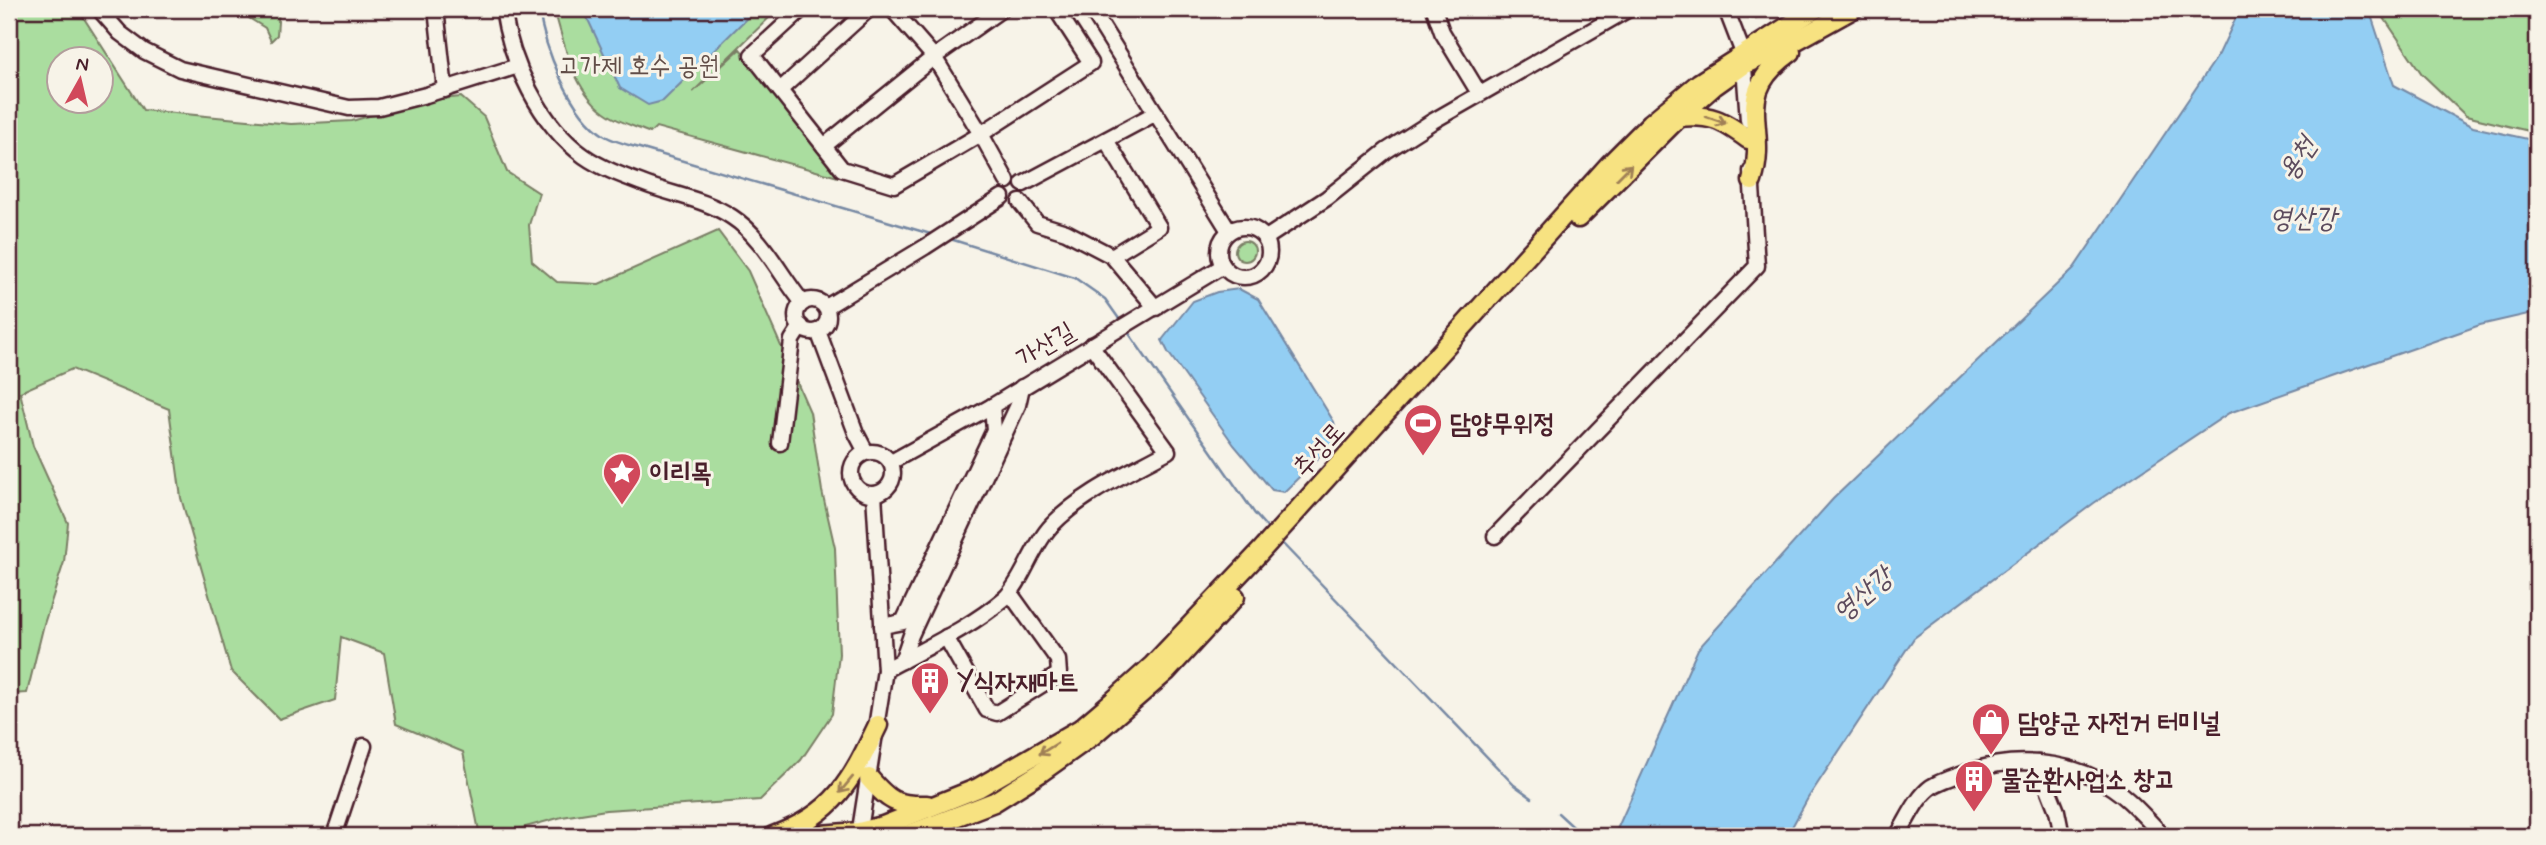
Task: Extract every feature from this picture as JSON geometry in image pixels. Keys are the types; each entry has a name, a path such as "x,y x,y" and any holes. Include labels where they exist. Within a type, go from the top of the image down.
{"main road":[{"name":"추성로","path":"905,836 993,803 1040,774 1091,736 1167,671 1262,558 1562,234 1679,117 1744,59 1815,9"},
{"name":"추성로","path":"1292,525 1609,165 1651,123 1699,83 1744,59 1788,45 1853,9"},
{"path":"1752,181 1758,165 1754,101 1772,66 1866,9"},
{"path":"1679,117 1720,119 1748,139"},
{"name":"추성로","path":"807,836 859,834 883,826 978,788 1080,729 1153,665 1262,558"},
{"path":"773,836 800,827 834,798 853,776 878,725"},
{"path":"869,778 890,800 906,805 938,804"}],"street":[{"path":"99,9 120,33 144,51 180,69 348,108 379,107 519,66"},
{"path":"436,9 444,90"},
{"path":"503,9 519,66 533,96 556,129 583,155 603,167 642,183 712,205 733,218 752,233 803,303"},
{"path":"802,9 752,55 842,169 894,185 981,134 1091,63 1056,9"},
{"path":"780,90 869,9"},
{"path":"892,9 934,57 1007,181"},
{"path":"824,146 934,57 1002,9"},
{"path":"1091,9 1229,231"},
{"path":"1434,9 1442,32 1479,93"},
{"path":"1266,239 1327,198 1386,151 1479,93 1629,9"},
{"path":"1495,536 1757,265 1744,59 1726,9"},
{"path":"1023,184 1156,113"},
{"path":"1106,140 1159,227 1112,256"},
{"path":"1017,179 1023,184 1025,195 1020,202 1012,203 1002,197 1001,189 1007,181 1017,179"},
{"path":"826,307 1002,197"},
{"path":"1020,202 1037,223 1066,232 1112,256 1156,308"},
{"path":"1236,227 1253,228 1266,239 1268,261 1259,273 1235,276 1223,266 1218,251 1223,237 1229,231 1236,227"},
{"name":"가산길","path":"891,462 992,406 1223,266"},
{"path":"818,301 826,307 827,321 818,331 809,331 801,326 797,317 803,303 818,301"},
{"path":"780,443 792,340 801,326"},
{"path":"818,331 856,433 866,452"},
{"path":"886,670 946,637 1010,593 1030,554 1050,527 1078,501 1168,451 1091,345"},
{"path":"902,661 911,635 1018,405 1022,387"},
{"path":"883,626 903,622 993,430 992,406"},
{"path":"866,452 880,453 891,462 891,483 874,494 860,490 852,480 855,460 866,452"},
{"path":"859,834 886,670 874,494"},
{"path":"946,637 987,710 997,713 1059,674 1058,660 1010,593"},
{"path":"334,836 364,746"},
{"path":"2038,763 2057,811 2062,836"},
{"path":"1897,836 1917,804 1931,788 1967,772 1992,765 2038,763 2075,770 2106,785 2129,800 2162,836"}],"green space":[{"path":"9,9 78,9 102,46 46,46 46,116 116,116 116,68 143,110 291,124 352,121 421,101 461,97 484,117 507,172 539,193 529,225 532,261 557,282 599,284 718,231 748,271 810,412 822,491 835,548 839,654 832,714 801,760 760,800 606,810 562,817 493,836 480,836 463,752 396,724 384,653 341,637 335,700 279,719 231,671 181,498 169,409 72,369 20,392 33,446 68,523 64,562 44,624 27,693 9,694"},
{"path":"250,9 279,9 277,35 271,41 265,28 249,18"},
{"name":"고가제 호수 공원","path":"554,9 778,9 693,92 740,49 839,171 838,177 656,127 650,133 614,118 597,106 579,82"},
{"path":"1738,9 1776,9 1751,18"},
{"path":"2378,9 2537,9 2537,133 2466,116 2422,74"},
{"path":"1245,241 1252,244 1255,251 1252,258 1245,261 1238,258 1235,251 1238,244"}],"water":[{"path":"583,9 756,9 663,101 648,105 620,88"},
{"name":"영산강","path":"2240,9 2369,9 2394,85 2473,127 2537,141 2537,312 2480,325 2229,413 2094,503 1914,638 1808,798 1787,836 1614,836 1698,649 1833,499 2074,268 2219,54"},
{"path":"1239,289 1258,299 1334,422 1338,439 1284,492 1272,490 1234,445 1162,340 1193,301 1217,292"}],"waterway":[{"path":"539,9 546,42 561,79 581,112 592,126 605,136 934,235"},
{"path":"947,238 1075,278 1105,299 1122,323"},
{"path":"1128,332 1255,514 1270,531"},
{"path":"1280,541 1514,785 1532,798"},
{"path":"1558,813 1583,836"}],"place":[{"name":"담양무위정","path":"1423,457"},
{"name":"이리목","path":"622,506"},
{"name":"Y식자재마트","path":"930,715"},
{"name":"담양군 자전거 터미널","path":"1991,756"},
{"name":"물순환사업소 창고","path":"1974,813"}],"water label":[{"name":"용천","path":"2296,158"}]}
